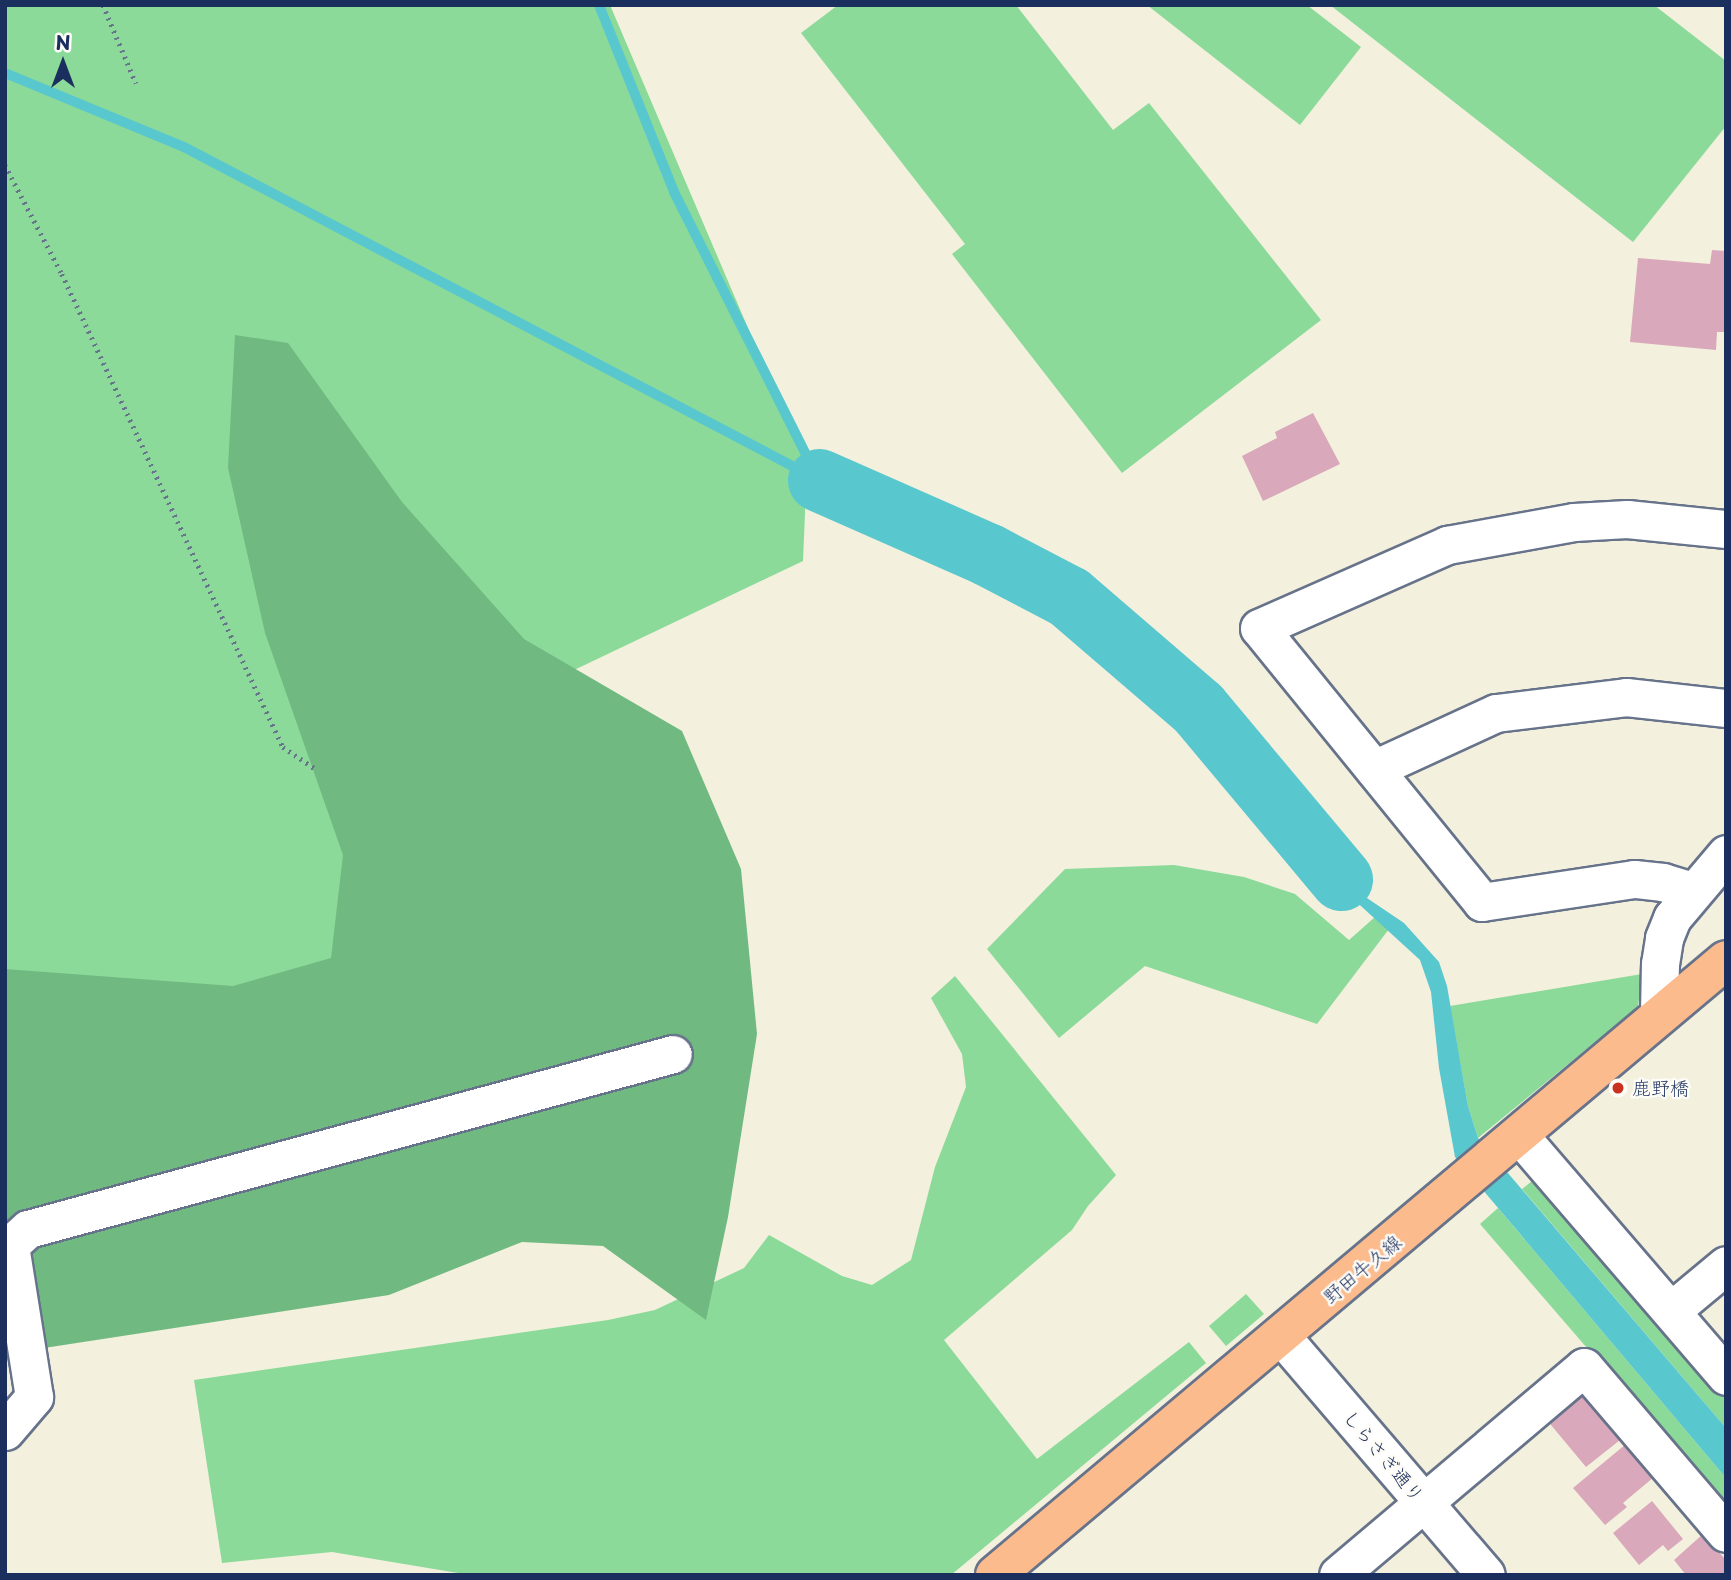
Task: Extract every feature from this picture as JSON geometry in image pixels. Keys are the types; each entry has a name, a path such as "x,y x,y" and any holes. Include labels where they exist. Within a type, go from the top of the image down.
{"main road":[{"name":"野田牛久線","path":"995,1575 1726,960"}],"street":[{"path":"1692,891 1663,882 1634,879 1482,902 1259,628 1447,545 1574,522 1628,519 1726,529"},
{"path":"1374,769 1496,713 1626,697 1726,708"},
{"path":"1659,1014 1664,938 1672,918 1692,891 1726,854"},
{"path":"5,1431 34,1397 10,1245 28,1229 673,1054"},
{"path":"1494,1156 1672,1310 1726,1376"},
{"path":"1672,1310 1726,1265"},
{"name":"しらさぎ通り","path":"1282,1336 1486,1575"},
{"path":"1338,1575 1584,1367 1726,1533"}],"path":[{"path":"103,5 136,83"},
{"path":"5,165 62,274 283,747 316,769"}],"green space":[{"path":"5,5 610,5 807,466 803,561 358,773 359,1063 5,1099"},
{"path":"838,5 1016,5 1113,130 1149,103 1321,320 1122,473 952,254 965,244 801,33"},
{"path":"1147,5 1307,5 1361,47 1300,125"},
{"path":"1330,5 1654,5 1726,61 1726,126 1633,242"},
{"path":"235,335 288,343 402,502 524,639 682,731 741,869 757,1034 728,1217 706,1320 603,1246 522,1242 389,1295 5,1354 5,969 233,986 331,958 343,855 265,633 228,468"},
{"path":"1174,865 1244,877 1295,894 1349,940 1375,917 1389,929 1317,1024 1145,966 1059,1038 987,949 1065,869"},
{"path":"1642,974 1638,1007 1478,1138 1468,1106 1450,1006"},
{"path":"955,976 1116,1175 1088,1206 1072,1230 944,1340 1037,1459 1189,1342 1206,1363 951,1575 470,1575 332,1552 222,1563 194,1380 608,1320 655,1310 744,1268 769,1235 842,1276 872,1285 911,1260 935,1167 966,1087 962,1054 931,998"},
{"path":"1537,1177 1726,1399 1726,1428 1522,1189"},
{"path":"1498,1208 1726,1478 1726,1509 1480,1224"},
{"path":"1246,1294 1264,1314 1226,1346 1209,1326"}],"water":[{"path":"1288,810 1339,872 1361,894 1404,923 1439,962 1447,986 1468,1106 1478,1138 1726,1428 1726,1478 1455,1157 1439,1068 1431,992 1420,960 1350,896 1282,815"}],"building":[{"path":"1712,250 1726,251 1726,332 1717,332 1716,350 1630,342 1638,258 1710,264"},
{"path":"1313,413 1340,464 1263,501 1242,456 1277,438 1275,432"},
{"path":"1580,1391 1620,1440 1586,1467 1546,1419"},
{"path":"1626,1444 1654,1477 1623,1503 1627,1507 1605,1525 1573,1488"},
{"path":"1652,1501 1683,1539 1668,1551 1663,1545 1639,1565 1613,1533"},
{"path":"1703,1534 1726,1560 1726,1575 1686,1575 1674,1560"}],"waterway":[{"path":"599,5 674,192 819,480"},
{"path":"5,73 184,147 819,480"},
{"path":"819,480 987,554 1069,597 1198,708 1341,879"}],"place":[{"name":"鹿野橋","path":"1618,1088"}]}
